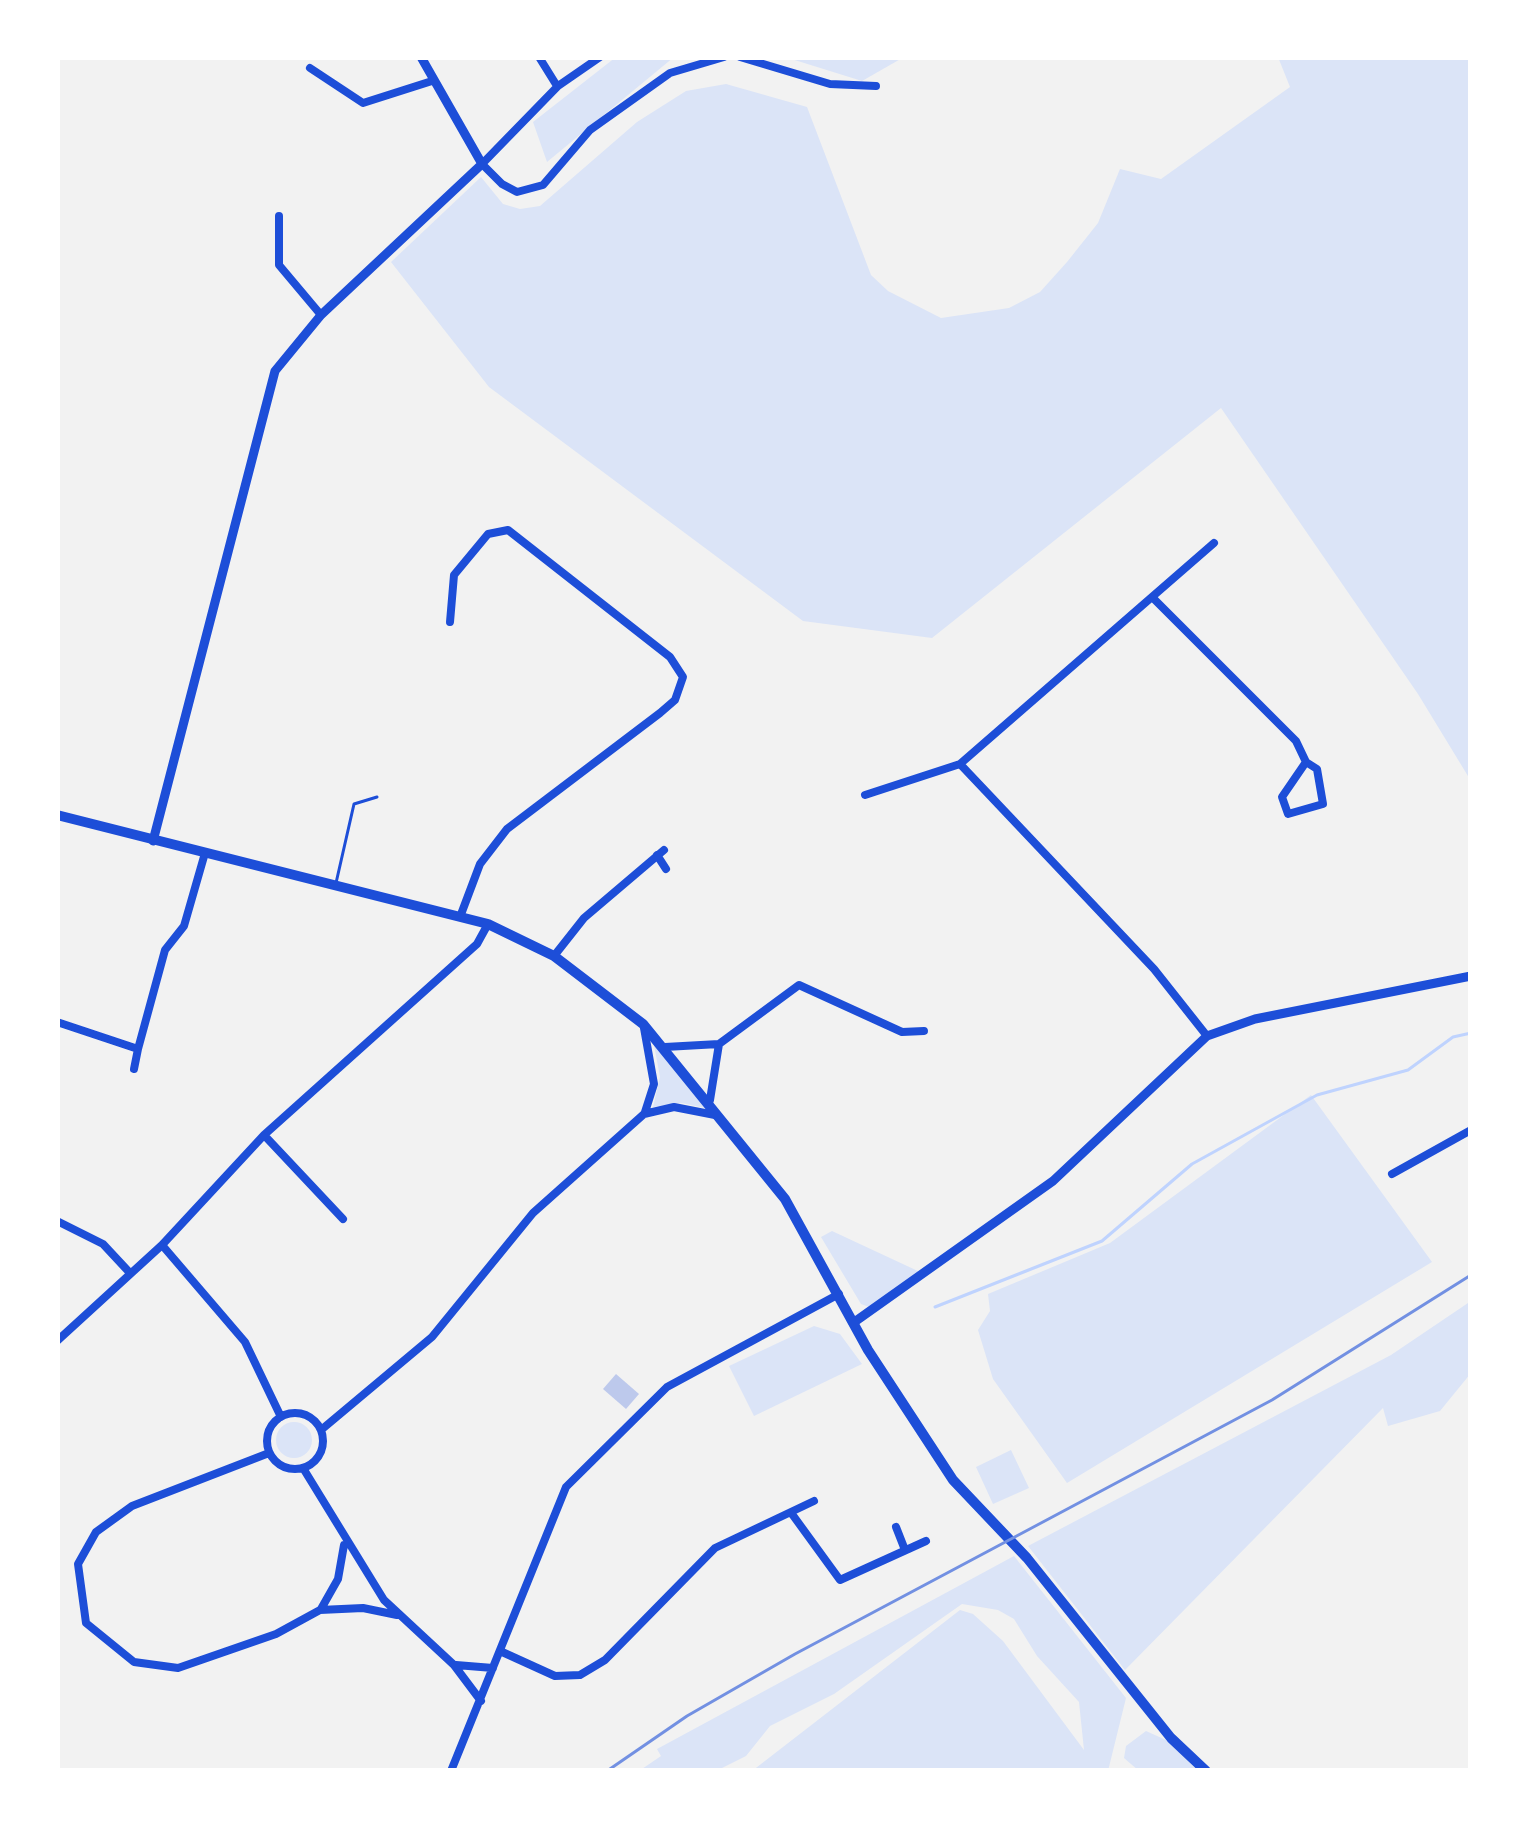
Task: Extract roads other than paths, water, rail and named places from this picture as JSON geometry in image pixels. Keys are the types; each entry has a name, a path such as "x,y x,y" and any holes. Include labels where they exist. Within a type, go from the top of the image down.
{"main road":[{"path":"57,815 488,924 554,956 644,1024 710,1100 785,1199 853,1323 952,1480 1027,1558 1147,1710 1206,1771"}],"street":[{"path":"421,57 482,164 502,184 531,191 543,185 574,143 670,74 724,57"},
{"path":"539,57 557,86"},
{"path":"153,841 267,390 283,360 321,315 482,164 557,86 600,57"},
{"path":"740,57 830,84 876,86"},
{"path":"310,68 363,104 433,81"},
{"path":"279,216 280,265 321,315"},
{"path":"450,622 448,594 454,575 488,534 508,530 670,657 682,677 675,700 507,829 473,878 460,917"},
{"path":"865,795 960,764 1214,543"},
{"path":"1153,598 1264,704 1296,741 1306,762 1317,769 1323,804 1288,814 1282,797 1306,762"},
{"path":"960,764 1154,969 1207,1036"},
{"path":"554,956 584,918 660,853 666,868"},
{"path":"134,1069 165,950 184,926 205,854"},
{"path":"57,1342 162,1245 264,1135 477,944 488,924"},
{"path":"853,1323 1053,1181 1207,1036 1255,1018 1471,976"},
{"path":"665,1047 719,1044 799,985 902,1032 924,1031"},
{"path":"57,1022 138,1049"},
{"path":"644,1024 654,1084 644,1114"},
{"path":"710,1100 719,1044"},
{"path":"320,1430 432,1337 533,1214 644,1114 674,1107 723,1117"},
{"path":"1392,1174 1471,1130"},
{"path":"264,1135 343,1219"},
{"path":"57,1221 103,1244 130,1273"},
{"path":"162,1245 245,1342 281,1417"},
{"path":"452,1771 566,1487 667,1387 838,1294"},
{"path":"304,1415 320,1430 321,1449 303,1468 280,1465 269,1453 269,1429 281,1417 304,1415"},
{"path":"269,1453 112,1518 85,1546 78,1564 79,1604 86,1623 115,1652 154,1667 178,1668 276,1634 320,1610 363,1608 397,1615"},
{"path":"303,1468 344,1541 397,1615 454,1665 481,1701"},
{"path":"500,1652 556,1676 580,1675 605,1660 715,1548 814,1501"},
{"path":"792,1514 840,1580 926,1541"},
{"path":"896,1528 905,1550"},
{"path":"320,1610 338,1579 344,1541"},
{"path":"454,1665 494,1668"}],"lane":[{"path":"336,885 354,804 377,797"}],"waterway":[{"path":"935,1307 1102,1241 1192,1164 1317,1095 1408,1070 1453,1037 1471,1033"}],"railway":[{"path":"607,1771 687,1716 795,1654 1272,1400 1471,1275"}]}
